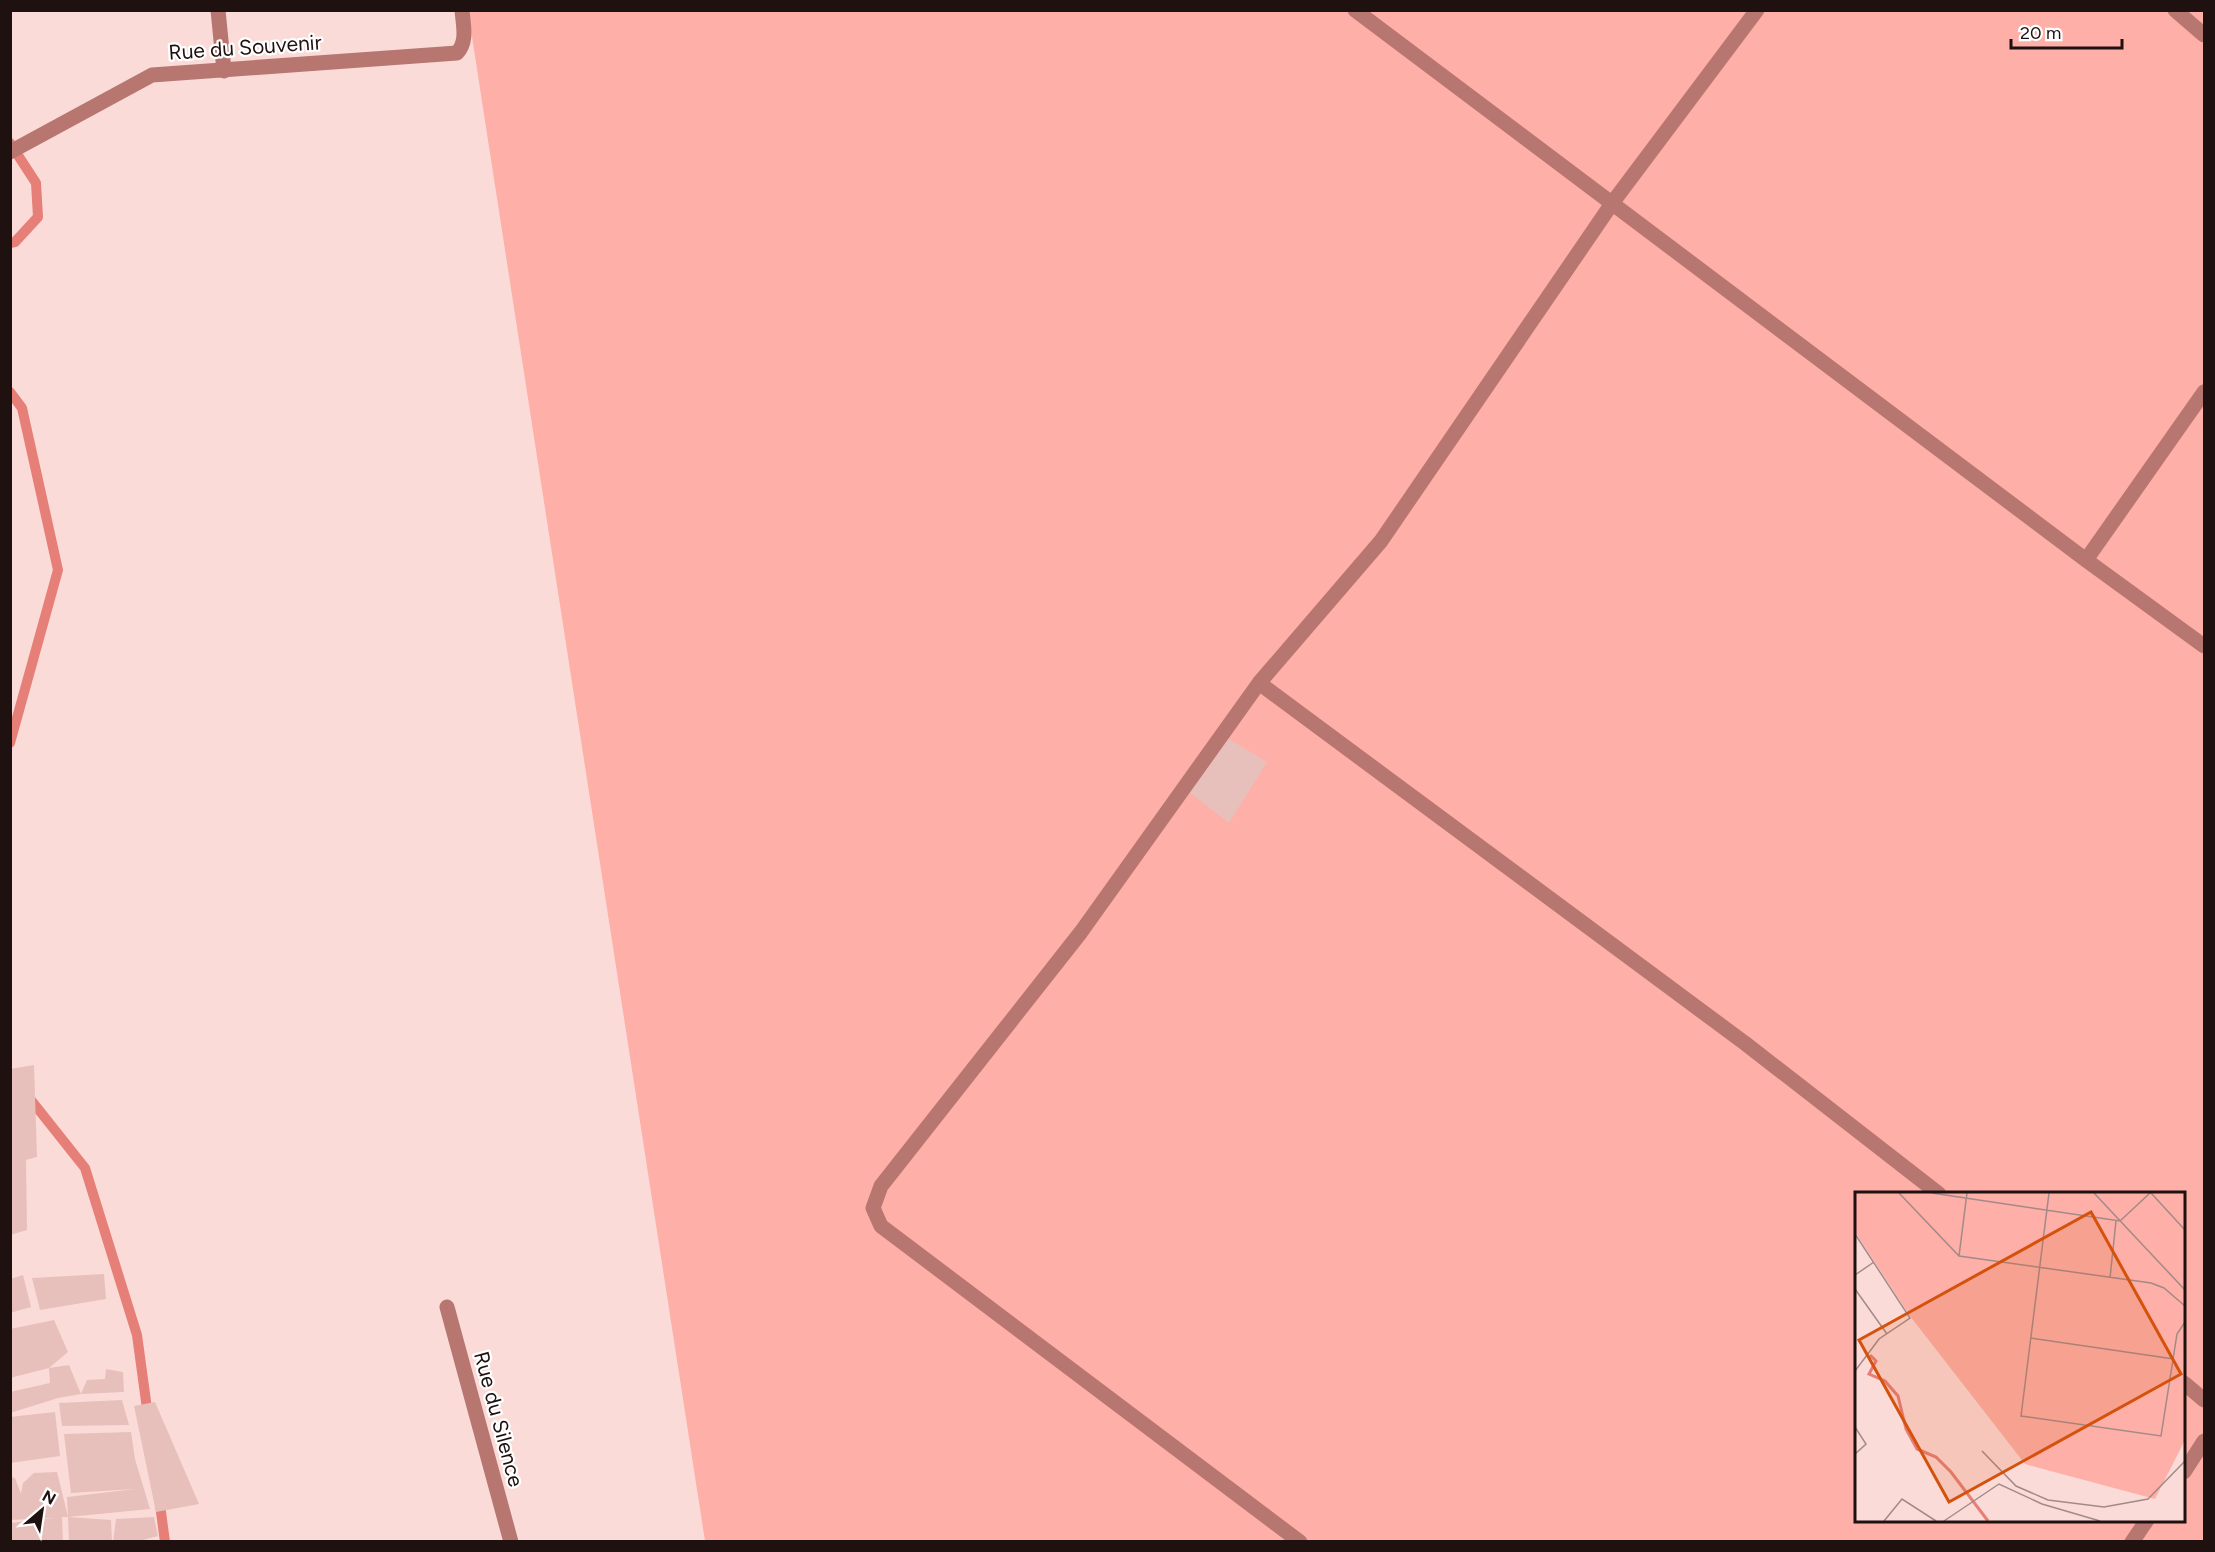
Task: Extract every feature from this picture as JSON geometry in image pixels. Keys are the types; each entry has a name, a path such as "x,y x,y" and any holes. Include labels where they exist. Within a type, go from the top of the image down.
{"street":[{"path":"218,10 224,71"},
{"name":"Rue du Souvenir","path":"10,152 152,75 457,52 464,39 462,10"},
{"path":"1355,10 2086,560 2205,646"},
{"path":"1300,1542 881,1226 873,1208 881,1186 1081,932 1259,683 1381,541 1612,202 1757,10"},
{"path":"2175,10 2205,35"},
{"path":"2086,560 2205,392"},
{"path":"1259,683 1746,1044 1937,1192"},
{"name":"Rue du Silence","path":"447,1307 511,1542"},
{"path":"2185,1384 2205,1400"},
{"path":"2185,1471 2205,1441"},
{"path":"2132,1542 2146,1522"}],"shaded area":[{"path":"468,11 2204,11 2204,1541 705,1541"}],"building":[{"path":"1227,738 1267,762 1229,823 1188,791"},
{"path":"34,1065 37,1157 26,1160 27,1230 10,1235 10,1069"},
{"path":"104,1274 106,1299 40,1310 32,1278"},
{"path":"23,1275 31,1307 10,1313 10,1279"},
{"path":"54,1320 68,1352 49,1368 10,1378 10,1329"},
{"path":"69,1365 81,1394 58,1398 10,1413 10,1392 50,1383 49,1368"},
{"path":"106,1369 123,1372 124,1392 81,1394 87,1380 105,1379"},
{"path":"122,1400 129,1425 62,1426 59,1403"},
{"path":"155,1402 199,1504 156,1512 134,1406"},
{"path":"55,1412 60,1456 10,1463 10,1417"},
{"path":"131,1432 135,1459 150,1509 68,1517 67,1497 135,1489 71,1493 64,1434"},
{"path":"57,1472 68,1517 62,1517 63,1542 10,1542 10,1523 53,1518 10,1520 10,1477 15,1478 21,1494 23,1483 34,1473"},
{"path":"68,1517 111,1520 112,1542 69,1542"},
{"path":"154,1517 158,1536 135,1542 113,1542 116,1519"}],"waterway":[{"path":"10,143 36,183 38,217 15,242 10,243"},
{"path":"10,392 22,408 58,570 10,743"},
{"path":"27,1095 85,1168 137,1335 148,1416"},
{"path":"159,1497 165,1542"}]}
